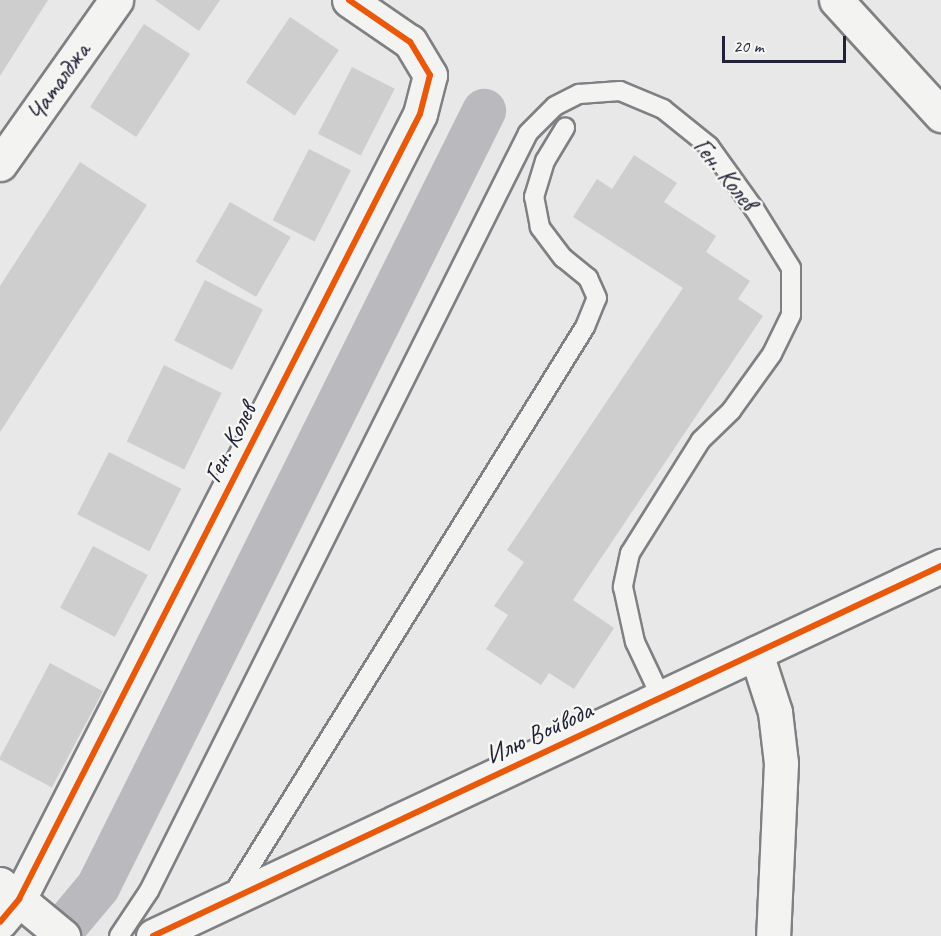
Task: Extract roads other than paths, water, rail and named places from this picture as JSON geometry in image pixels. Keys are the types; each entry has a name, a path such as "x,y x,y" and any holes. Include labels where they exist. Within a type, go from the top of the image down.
{"street":[{"name":"Чаталджа","path":"0,164 116,0"},
{"name":"Ген. Колев","path":"25,912 420,114 430,75 410,42 349,0"},
{"path":"836,0 941,115"},
{"name":"Илю Войвода","path":"153,936 941,566"},
{"path":"756,653 775,712 781,763 773,936"}],"lane":[{"name":"Ген. Колев","path":"119,936 149,891 528,133 555,106 579,94 620,91 663,109 709,147 755,210 791,268 791,315 771,354 731,411 701,440 630,553 622,587 635,642 661,697"},
{"path":"230,900 585,327 597,298 588,278 563,258 540,227 534,197 545,162 566,128"}],"waterway":[{"path":"57,936 98,887 484,111"}]}
